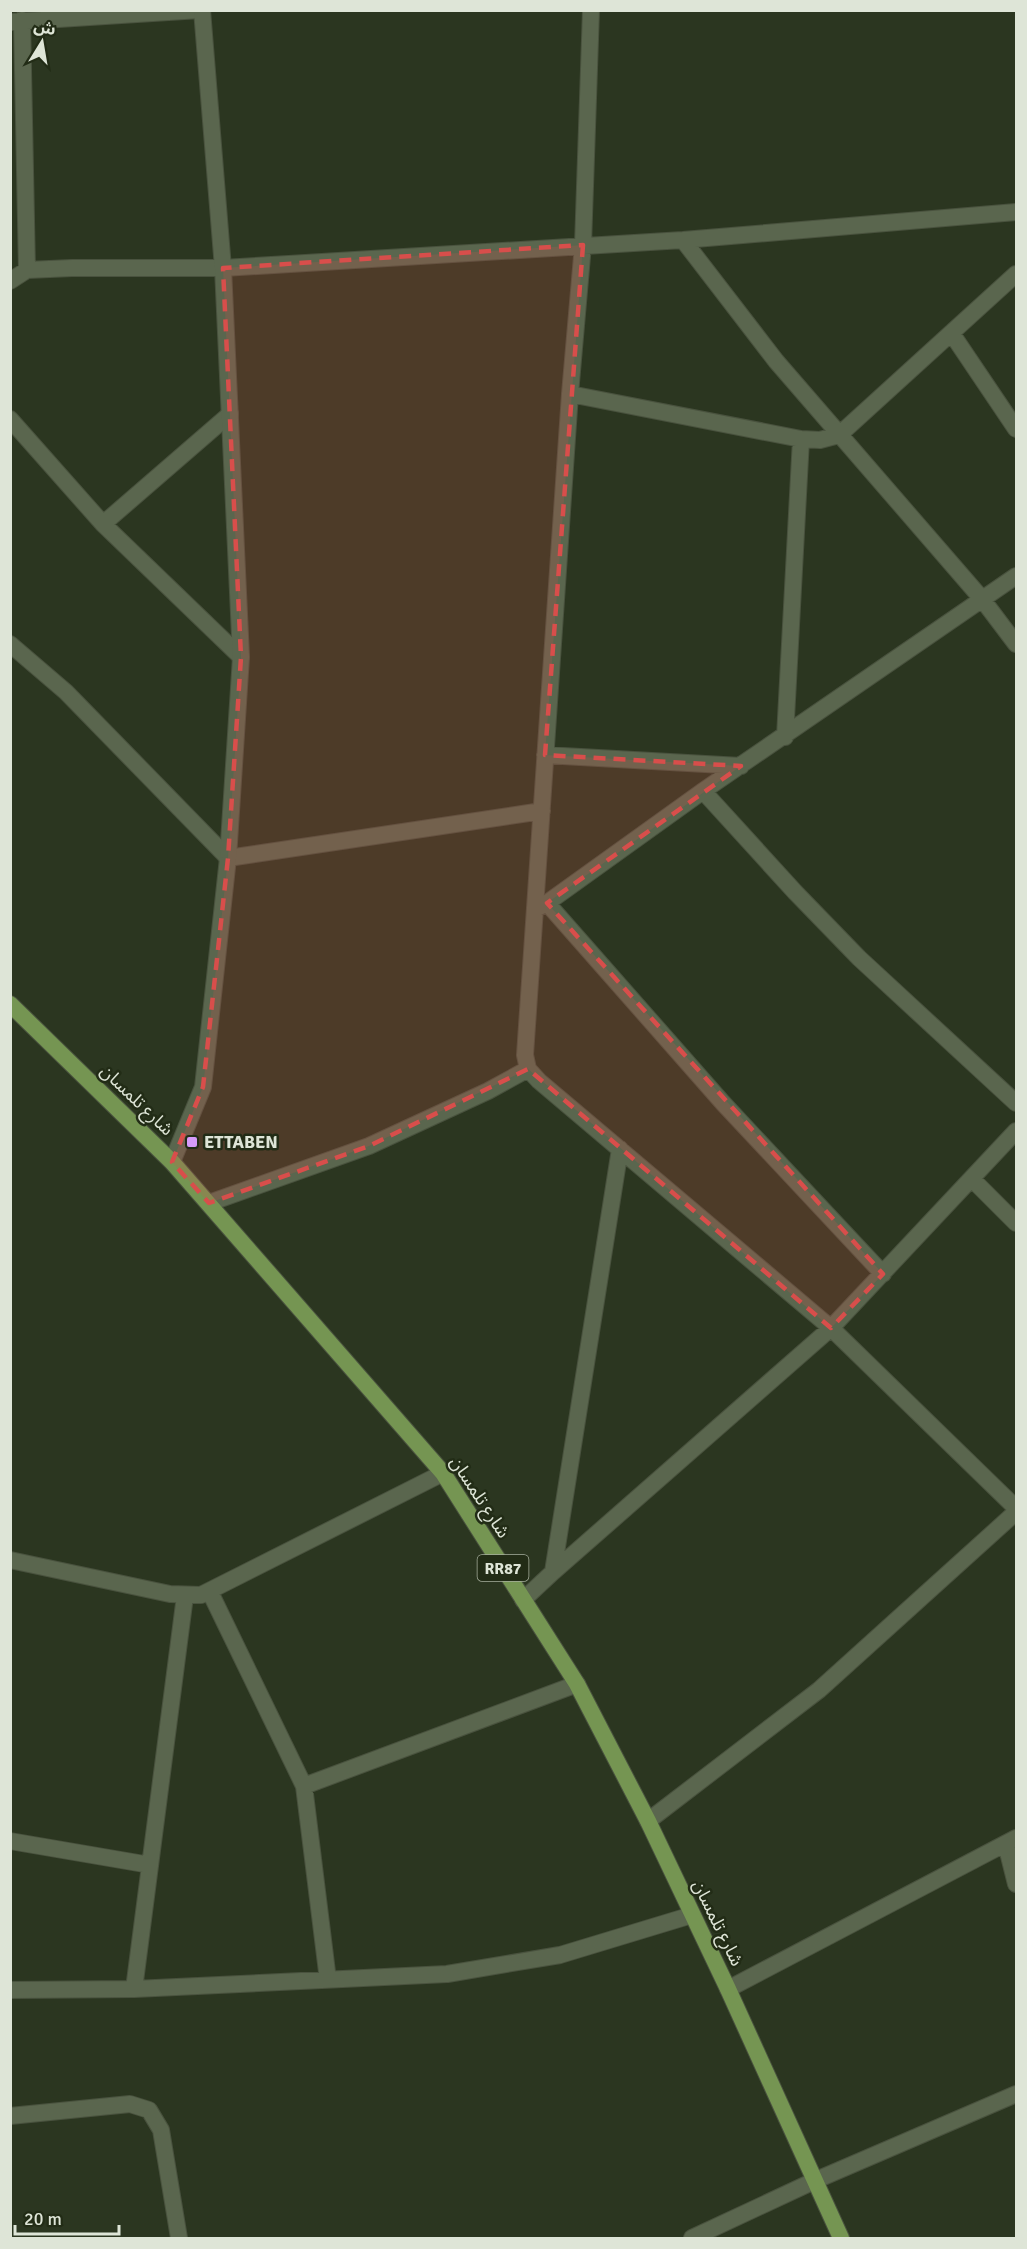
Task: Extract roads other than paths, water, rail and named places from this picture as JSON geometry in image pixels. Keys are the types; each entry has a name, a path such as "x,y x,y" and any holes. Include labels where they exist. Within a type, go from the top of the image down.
{"main road":[{"name":"شارع تلمسان","path":"10,1004 172,1162 443,1473 577,1684 648,1821 728,1989 841,2238"}],"street":[{"path":"27,270 16,21 201,10 223,268 241,657 228,858 203,1087 172,1162"},
{"path":"591,10 583,245 570,394 545,756 541,906 525,1055 528,1069 539,1081 831,1329 1017,1508"},
{"path":"10,281 27,270 223,268 683,240 1014,214"},
{"path":"683,240 776,361 982,599 1017,644"},
{"path":"570,394 801,439 820,440 839,435 1017,274"},
{"path":"952,334 1017,429"},
{"path":"103,524 230,414"},
{"path":"10,419 103,524 241,657"},
{"path":"785,736 801,439"},
{"path":"541,906 703,791 1017,576"},
{"path":"10,644 61,687 228,858"},
{"path":"545,756 741,766"},
{"path":"703,791 795,892 860,958 1017,1103"},
{"path":"228,858 542,811"},
{"path":"541,906 882,1274"},
{"path":"209,1203 369,1146 488,1091 528,1069"},
{"path":"523,1600 831,1329 1017,1131"},
{"path":"553,1572 620,1149"},
{"path":"972,1179 1017,1223"},
{"path":"10,1560 185,1596 201,1595 443,1473"},
{"path":"648,1821 819,1690 1017,1512"},
{"path":"210,1592 304,1786 328,1980"},
{"path":"134,1989 185,1596"},
{"path":"304,1786 577,1684"},
{"path":"10,1841 150,1865"},
{"path":"728,1989 1011,1841 1017,1884"},
{"path":"10,1990 134,1989 447,1974 560,1955 692,1915"},
{"path":"692,2238 814,2181 1017,2094"},
{"path":"10,2116 130,2104 149,2110 160,2130 179,2238"}],"place":[{"name":"ETTABEN","path":"192,1142"}]}
